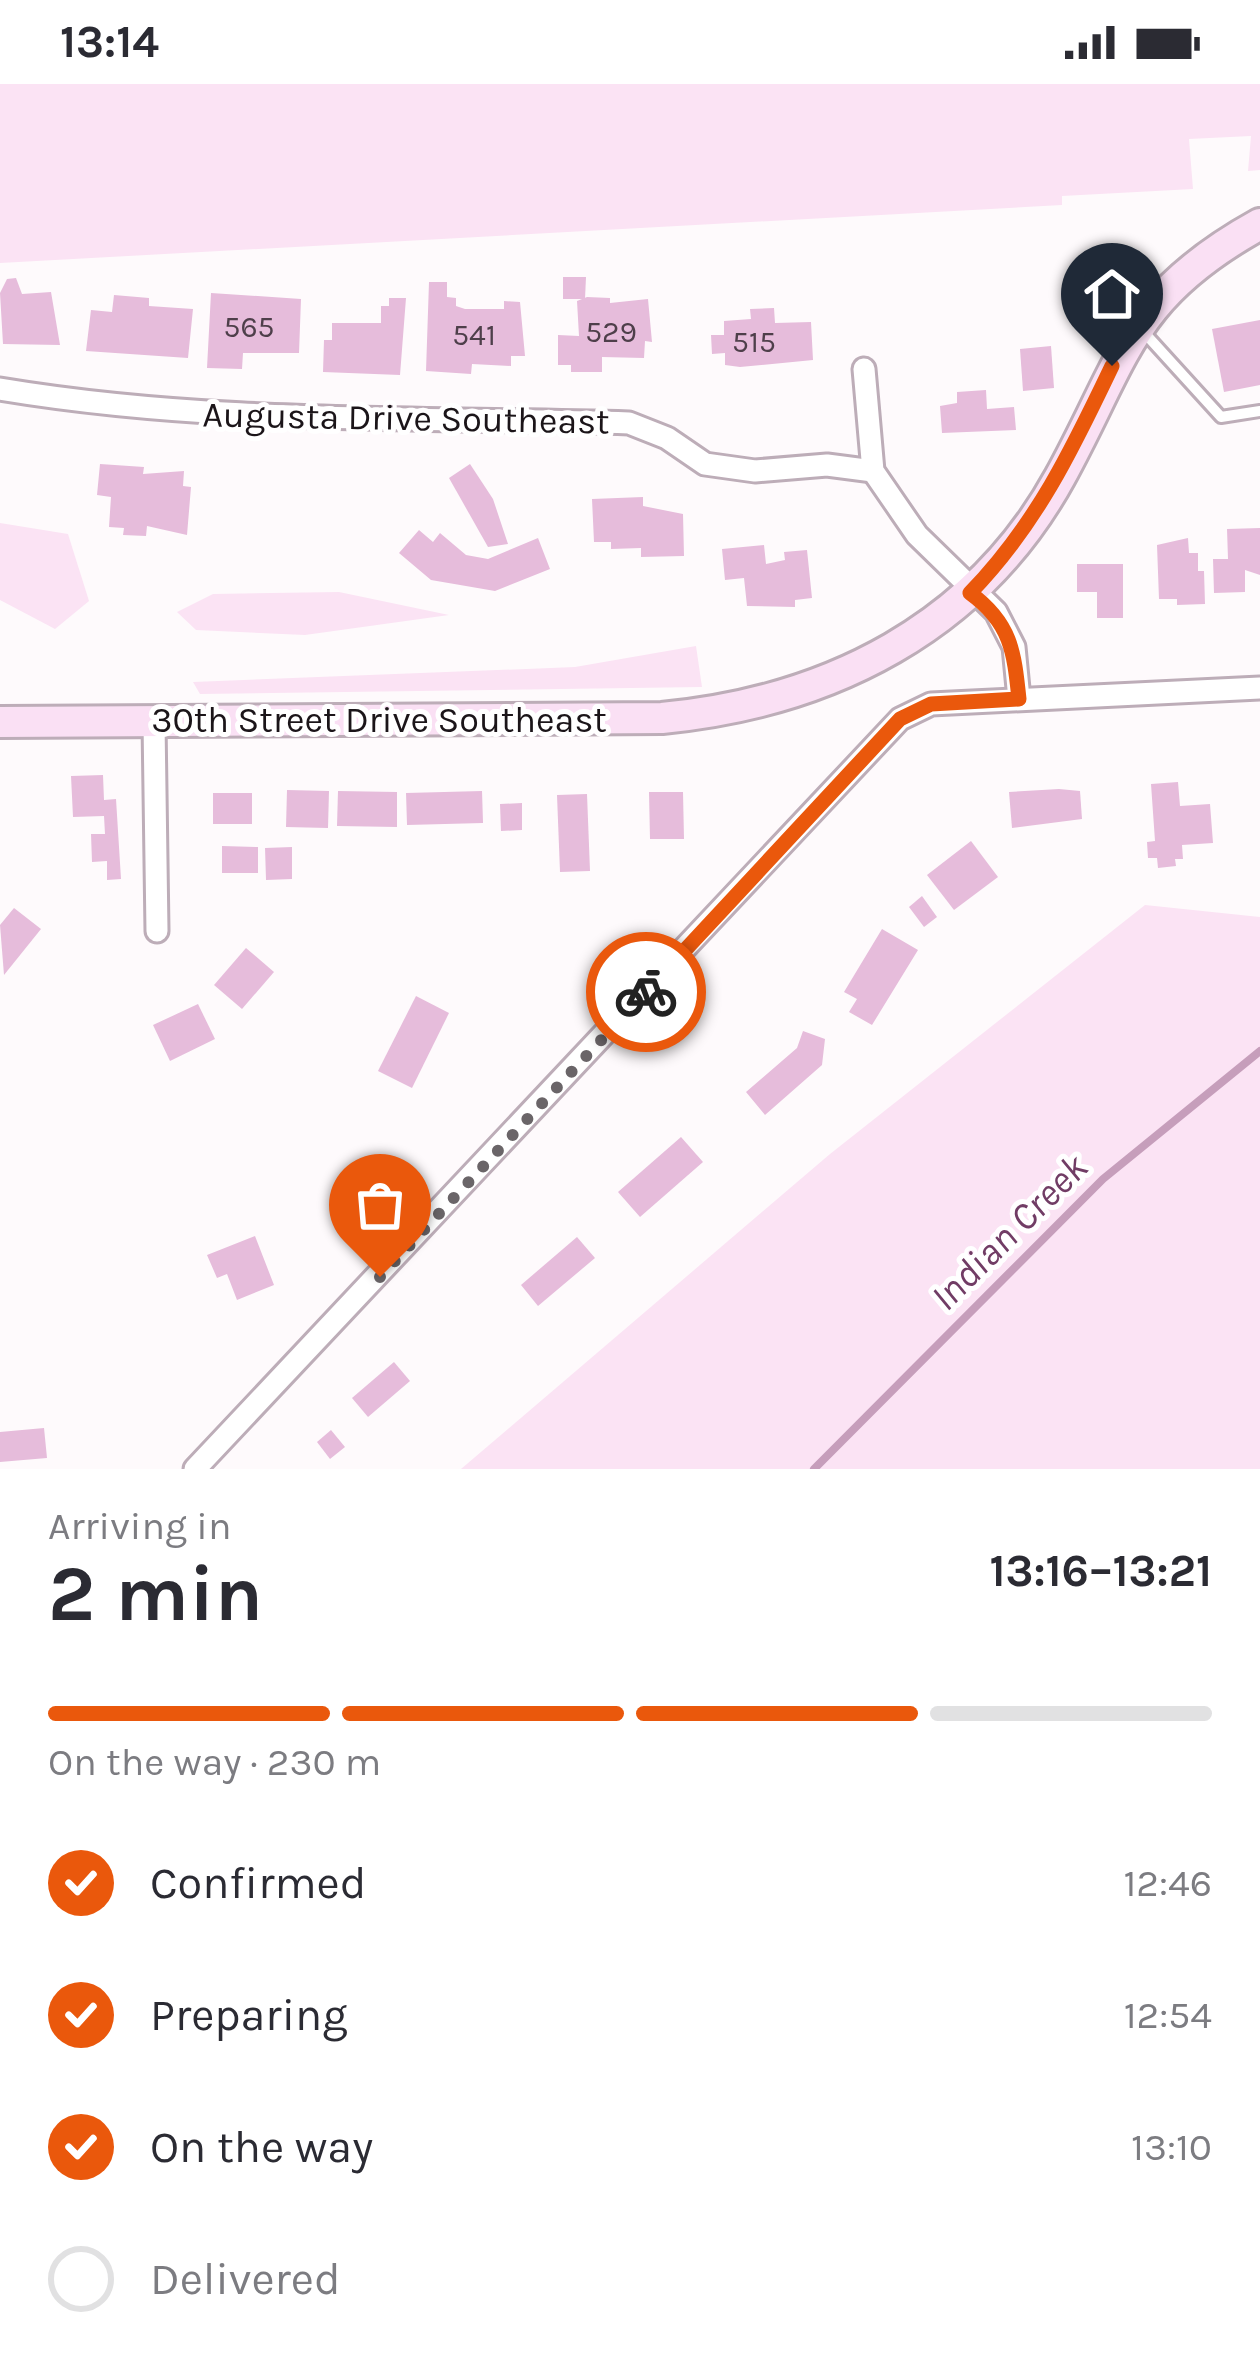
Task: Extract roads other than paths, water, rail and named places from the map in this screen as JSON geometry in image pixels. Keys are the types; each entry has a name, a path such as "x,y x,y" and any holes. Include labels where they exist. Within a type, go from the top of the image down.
{"main road":[{"name":"30th Street Drive Southeast","path":"0,722 662,718 757,706 862,668 901,647 970,593 1030,526 1137,324 1202,260 1260,224"}],"street":[{"path":"863,369 873,471 917,535 970,593 996,612 1007,629 1019,699"},
{"name":"Augusta Drive Southeast","path":"0,389 106,407 214,416 629,423 667,438 705,464 754,471 827,465 873,471"},
{"path":"196,1469 900,719 931,704 1260,688"},
{"path":"154,722 158,931"}],"lane":[{"path":"1137,324 1221,417 1260,411"}],"waterway":[{"name":"Indian Creek","path":"814,1469 1103,1179 1260,1051"}]}
